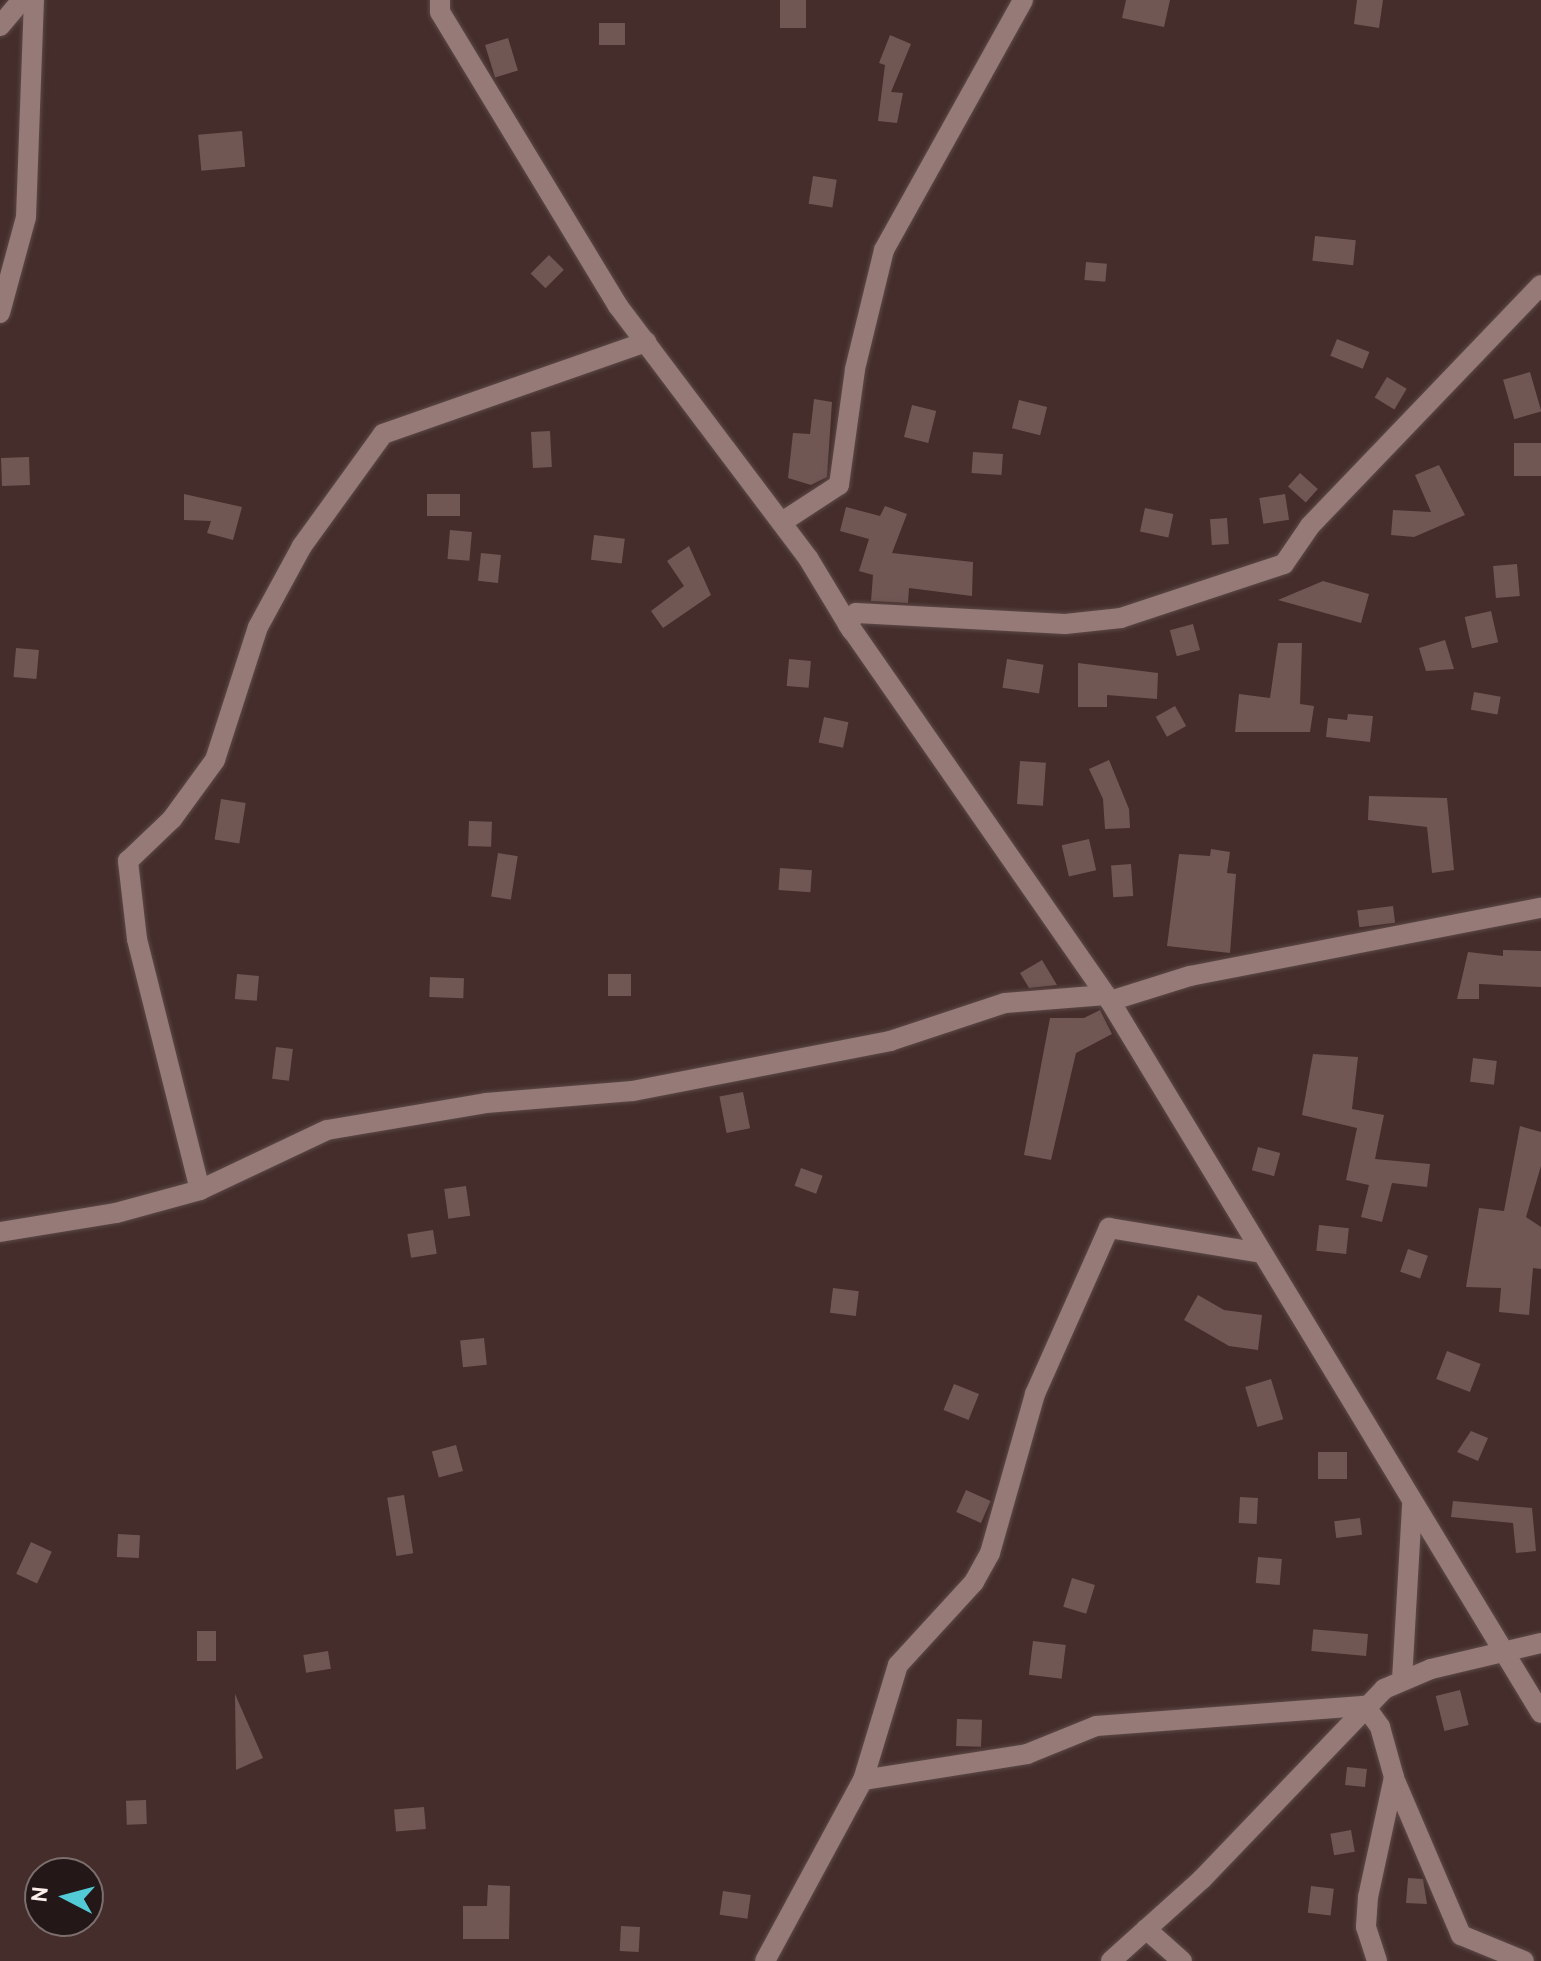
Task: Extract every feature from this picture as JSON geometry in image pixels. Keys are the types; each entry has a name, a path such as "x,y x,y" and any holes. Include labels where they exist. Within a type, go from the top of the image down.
{"street":[{"path":"0,26 22,0"},
{"path":"0,313 26,217 34,0"},
{"path":"440,0 440,12 646,342 782,522 852,631 1108,998 1501,1654 1541,1713"},
{"path":"782,522 839,485 884,250 1023,0"},
{"path":"852,631 856,613 1065,624 1121,618 1284,564 1310,526 1541,285"},
{"path":"200,1190 137,939 128,861 172,819 215,760 258,627 302,546 383,434 646,342"},
{"path":"0,1232 116,1213 200,1190 327,1130 486,1103 633,1091 890,1041 1005,1003 1108,998 1190,976 1541,908"},
{"path":"765,1961 863,1780 898,1665 974,1582 990,1553 1035,1394 1109,1228 1261,1253"},
{"path":"1402,1680 1412,1504"},
{"path":"1111,1961 1365,1706 1402,1680 1541,1643"},
{"path":"863,1780 1027,1754 1096,1726 1365,1706"},
{"path":"1365,1706 1380,1727 1394,1777 1461,1935 1524,1961"},
{"path":"1377,1961 1366,1927 1368,1897 1394,1777"},
{"path":"1146,1929 1182,1961"}],"building":[{"path":"780,0 806,0 806,28 780,28"},
{"path":"1126,0 1170,0 1164,27 1122,18"},
{"path":"1357,0 1383,0 1379,28 1354,24"},
{"path":"599,23 625,23 625,45 599,45"},
{"path":"890,35 911,44 891,92 903,93 897,123 878,121 885,65 879,63"},
{"path":"508,38 518,71 495,78 485,45"},
{"path":"242,131 245,167 201,171 198,135"},
{"path":"813,176 837,180 832,207 809,204"},
{"path":"1315,236 1356,240 1353,265 1312,261"},
{"path":"549,255 564,270 545,288 531,273"},
{"path":"1086,262 1107,264 1105,282 1084,280"},
{"path":"1337,339 1369,352 1363,369 1330,356"},
{"path":"1530,372 1541,411 1514,419 1503,380"},
{"path":"1387,377 1407,389 1394,409 1375,398"},
{"path":"814,399 832,402 827,477 811,485 788,478 793,433 810,434"},
{"path":"1019,400 1047,407 1040,435 1012,428"},
{"path":"912,405 936,411 928,443 904,437"},
{"path":"550,431 552,467 533,468 531,432"},
{"path":"1514,443 1541,443 1541,476 1514,476"},
{"path":"973,452 1003,454 1001,475 972,473"},
{"path":"29,457 30,485 2,486 1,458"},
{"path":"1439,465 1465,515 1414,537 1391,535 1393,510 1431,512 1415,475"},
{"path":"1300,473 1318,489 1306,502 1288,486"},
{"path":"184,494 242,507 233,540 207,533 211,521 184,520"},
{"path":"427,494 460,494 460,516 427,516"},
{"path":"1285,494 1289,520 1263,524 1259,498"},
{"path":"885,506 907,514 892,553 973,562 972,596 909,588 908,603 871,601 873,575 859,571 869,539 840,531 846,507 880,516"},
{"path":"1145,508 1173,514 1168,538 1140,531"},
{"path":"1227,518 1229,544 1212,545 1210,519"},
{"path":"450,530 472,532 469,561 447,559"},
{"path":"594,535 625,539 622,564 591,560"},
{"path":"689,546 711,595 663,628 651,611 684,586 667,561"},
{"path":"481,553 501,555 498,583 478,581"},
{"path":"1517,564 1520,596 1496,598 1493,566"},
{"path":"1323,581 1369,594 1361,623 1278,600"},
{"path":"1491,611 1498,642 1472,648 1465,617"},
{"path":"1193,624 1200,650 1177,656 1170,630"},
{"path":"1445,640 1454,669 1426,671 1419,648"},
{"path":"1278,643 1302,643 1300,704 1314,706 1310,732 1235,732 1239,694 1270,698"},
{"path":"16,648 39,650 36,679 13,677"},
{"path":"789,659 811,661 809,688 787,686"},
{"path":"1007,659 1044,665 1039,693 1002,688"},
{"path":"1078,663 1158,673 1157,699 1107,695 1107,707 1078,707"},
{"path":"1474,692 1501,697 1497,714 1471,710"},
{"path":"1175,706 1186,726 1167,737 1156,717"},
{"path":"1348,714 1373,716 1370,742 1326,737 1328,718 1347,720"},
{"path":"824,717 848,722 843,748 819,742"},
{"path":"1109,760 1129,809 1130,828 1105,829 1103,799 1089,769"},
{"path":"1020,761 1046,763 1043,806 1017,804"},
{"path":"1369,796 1447,798 1454,870 1432,873 1427,827 1368,820"},
{"path":"221,799 246,803 239,843 215,839"},
{"path":"469,821 492,822 491,847 468,846"},
{"path":"1089,839 1096,870 1069,876 1062,845"},
{"path":"1211,849 1230,852 1227,873 1236,874 1230,953 1167,946 1179,854 1210,856"},
{"path":"498,853 518,856 511,900 491,896"},
{"path":"1131,864 1133,896 1113,897 1111,865"},
{"path":"780,868 812,870 810,892 778,890"},
{"path":"1393,906 1395,923 1359,927 1357,910"},
{"path":"1503,950 1541,951 1541,987 1479,984 1479,999 1457,999 1468,952 1503,956"},
{"path":"1042,960 1057,985 1029,988 1020,973"},
{"path":"237,974 259,976 257,1001 235,999"},
{"path":"608,974 631,974 631,996 608,996"},
{"path":"430,977 464,978 463,998 429,997"},
{"path":"1100,1010 1112,1034 1076,1053 1051,1160 1024,1155 1050,1018 1084,1018"},
{"path":"276,1047 293,1049 289,1081 272,1079"},
{"path":"1313,1054 1358,1057 1352,1109 1384,1115 1375,1159 1430,1164 1427,1187 1392,1183 1382,1222 1361,1217 1369,1185 1346,1180 1357,1128 1302,1115"},
{"path":"1473,1058 1497,1061 1494,1085 1470,1082"},
{"path":"743,1092 750,1128 727,1133 719,1097"},
{"path":"1520,1126 1541,1132 1541,1166 1526,1217 1541,1227 1541,1269 1533,1268 1529,1315 1499,1312 1501,1288 1466,1287 1479,1208 1504,1211"},
{"path":"1258,1147 1280,1153 1274,1176 1252,1170"},
{"path":"801,1168 823,1176 816,1194 795,1186"},
{"path":"466,1186 470,1216 448,1219 444,1189"},
{"path":"1319,1225 1349,1228 1346,1254 1316,1251"},
{"path":"433,1230 437,1254 411,1258 407,1234"},
{"path":"1408,1249 1428,1256 1420,1279 1400,1272"},
{"path":"833,1288 859,1291 856,1316 830,1313"},
{"path":"1198,1295 1224,1310 1262,1315 1258,1350 1229,1346 1184,1320"},
{"path":"484,1338 487,1365 463,1367 460,1341"},
{"path":"1447,1351 1481,1364 1470,1392 1436,1379"},
{"path":"1271,1379 1283,1419 1257,1427 1245,1387"},
{"path":"954,1384 979,1394 969,1420 944,1410"},
{"path":"1471,1431 1488,1438 1478,1461 1457,1452"},
{"path":"456,1445 463,1471 439,1478 432,1451"},
{"path":"1318,1452 1347,1452 1347,1479 1318,1479"},
{"path":"966,1490 991,1501 981,1523 956,1512"},
{"path":"404,1495 413,1553 396,1556 387,1498"},
{"path":"1240,1497 1258,1498 1257,1524 1239,1523"},
{"path":"1453,1501 1532,1508 1536,1551 1516,1553 1513,1523 1451,1517"},
{"path":"1360,1518 1362,1535 1336,1538 1334,1521"},
{"path":"118,1534 140,1535 139,1558 117,1557"},
{"path":"31,1542 52,1552 37,1583 16,1574"},
{"path":"1258,1557 1282,1559 1280,1585 1256,1583"},
{"path":"1072,1578 1095,1585 1086,1614 1063,1607"},
{"path":"1313,1629 1368,1634 1366,1656 1311,1651"},
{"path":"197,1631 216,1631 216,1661 197,1661"},
{"path":"1033,1641 1066,1645 1062,1679 1029,1675"},
{"path":"328,1651 331,1669 306,1673 303,1655"},
{"path":"1460,1690 1469,1725 1444,1731 1436,1696"},
{"path":"235,1694 263,1758 236,1770"},
{"path":"957,1719 982,1720 981,1747 956,1746"},
{"path":"1347,1767 1367,1769 1365,1787 1345,1785"},
{"path":"146,1800 147,1824 127,1825 126,1801"},
{"path":"424,1807 426,1829 396,1832 394,1810"},
{"path":"1351,1830 1355,1852 1334,1855 1330,1834"},
{"path":"1408,1878 1423,1879 1427,1904 1406,1903"},
{"path":"488,1885 510,1886 509,1939 463,1939 463,1906 487,1906"},
{"path":"1311,1886 1334,1889 1331,1916 1308,1913"},
{"path":"723,1891 751,1895 747,1919 720,1915"},
{"path":"621,1926 640,1927 639,1952 620,1951"}]}
